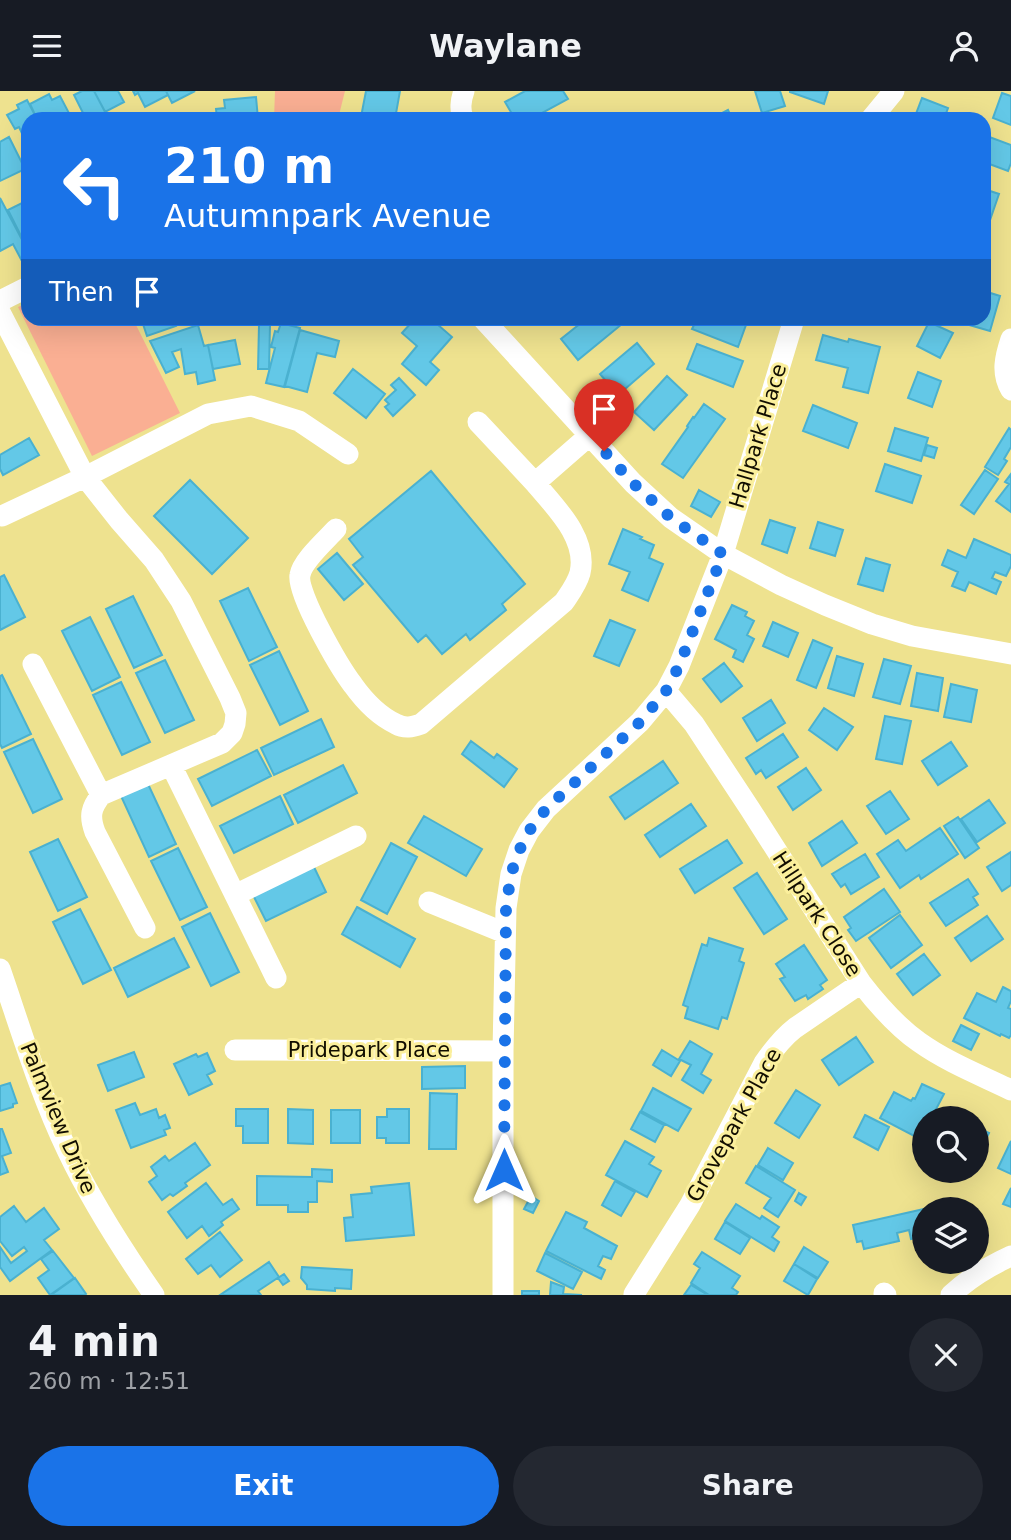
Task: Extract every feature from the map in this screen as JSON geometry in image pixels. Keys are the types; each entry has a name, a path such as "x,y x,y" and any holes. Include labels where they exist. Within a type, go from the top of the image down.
{"street":[{"path":"461,112 461,97 464,91"},
{"path":"877,112 894,91"},
{"path":"0,301 21,290"},
{"path":"0,312 85,477 155,560 168,580 236,713 236,724 232,733 222,743 101,795 91,811 95,832 145,928"},
{"path":"489,326 633,483 671,518 723,554 782,585 872,624 912,636 1011,654"},
{"name":"Hallpark Place","path":"503,1295 503,1051 506,908 511,874 529,831 546,809 640,722 666,691 679,666 723,554 792,326"},
{"path":"1011,339 1004,376 1011,390"},
{"path":"2,516 208,414 251,406 299,421 348,454"},
{"path":"336,529 304,565 300,581 304,594 328,645 353,685 379,713 395,724 407,728 421,724 564,602 579,576 582,563 578,545 568,523 478,422"},
{"path":"535,483 590,435"},
{"path":"33,664 101,795"},
{"name":"Hillpark Close","path":"666,691 701,735 861,983 879,1006 917,1041 1011,1090"},
{"path":"171,765 276,978"},
{"path":"235,895 356,837"},
{"path":"429,902 506,933"},
{"name":"Palmview Drive","path":"0,969 42,1090 67,1150 95,1205 154,1295"},
{"name":"Grovepark Place","path":"634,1294 690,1205 772,1051 795,1028 861,983"},
{"name":"Pridepark Place","path":"235,1049 503,1051"},
{"path":"951,1295 968,1280 1011,1256"}],"shaded area":[{"path":"275,91 345,91 340,112 274,112"},
{"path":"27,326 136,326 180,413 92,456"}],"building":[{"path":"82,91 94,91 105,112 82,112 74,95"},
{"path":"94,91 118,91 124,102 105,112"},
{"path":"133,91 166,91 168,95 145,107 138,93 135,95"},
{"path":"166,91 195,91 172,103"},
{"path":"366,91 400,91 396,112 362,112"},
{"path":"525,91 563,91 568,99 544,112 511,112 505,102"},
{"path":"755,91 780,91 785,106 762,112"},
{"path":"790,91 828,91 824,104"},
{"path":"1002,93 1011,96 1011,125 993,118"},
{"path":"49,94 52,100 60,96 68,112 34,112 30,104"},
{"path":"256,97 257,112 216,112 216,109 225,108 224,100"},
{"path":"922,98 948,108 947,112 917,112"},
{"path":"27,100 33,112 21,112 21,131 19,127 15,129 7,115 19,109 17,105"},
{"path":"9,137 21,161 21,171 0,181 0,142"},
{"path":"991,138 1011,145 1008,171 991,165"},
{"path":"991,191 999,194 991,217"},
{"path":"0,198 21,238 21,259 13,244 0,251"},
{"path":"21,204 21,236 8,210"},
{"path":"991,293 1000,296 990,331 973,326 991,326"},
{"path":"144,326 176,326 147,336"},
{"path":"198,326 204,346 208,345 215,380 198,384 196,372 185,374 181,349 172,352 179,367 166,373 150,341"},
{"path":"259,326 270,326 269,369 258,369"},
{"path":"280,326 300,328 284,387 266,383 275,348 271,347 275,331 278,332"},
{"path":"408,326 439,326 452,337 430,362 439,370 426,385 402,364 417,346 402,333"},
{"path":"577,326 620,326 578,360 561,339"},
{"path":"694,326 746,326 738,347 692,329"},
{"path":"927,326 938,326 953,333 940,358 917,346"},
{"path":"300,330 339,341 335,357 317,353 307,392 285,386"},
{"path":"823,335 880,347 868,393 843,387 848,368 816,360"},
{"path":"235,340 240,364 213,369 208,345"},
{"path":"637,343 654,364 618,395 600,374"},
{"path":"697,344 743,361 733,387 687,369"},
{"path":"353,369 385,394 366,418 334,393"},
{"path":"918,372 941,381 932,407 908,398"},
{"path":"667,376 687,395 654,430 634,412"},
{"path":"399,378 415,395 393,416 385,407 389,404 385,400 396,390 391,385"},
{"path":"704,404 725,419 683,478 662,464"},
{"path":"813,405 857,423 848,448 803,431"},
{"path":"895,428 928,438 921,461 888,451"},
{"path":"1009,428 1011,447 1004,459 1007,461 998,475 985,467"},
{"path":"29,438 39,455 3,475 0,455"},
{"path":"927,445 937,448 934,458 924,455"},
{"path":"885,464 921,476 912,503 876,491"},
{"path":"985,470 998,479 974,514 961,505"},
{"path":"431,471 525,584 502,604 506,610 470,640 466,634 442,654 426,635 418,642 353,565 363,557 349,539"},
{"path":"1011,474 1011,512 996,501 1009,484 1005,482"},
{"path":"190,480 248,538 212,574 154,516"},
{"path":"699,490 720,502 711,517 691,506"},
{"path":"770,520 795,528 787,553 762,544"},
{"path":"818,522 843,530 835,556 810,548"},
{"path":"623,529 654,545 649,558 663,564 648,601 622,590 630,572 609,564"},
{"path":"974,539 1011,555 1011,566 1006,576 995,572 992,578 1001,582 996,594 969,582 965,591 952,586 958,572 942,565 948,550 966,558"},
{"path":"337,553 363,584 344,600 318,569"},
{"path":"866,558 890,565 883,591 858,584"},
{"path":"4,575 25,617 0,630 0,577"},
{"path":"248,588 277,647 249,661 220,601"},
{"path":"133,596 162,655 134,668 106,609"},
{"path":"732,605 747,612 745,616 754,621 747,635 754,639 743,662 733,657 736,650 715,639"},
{"path":"90,617 120,677 92,691 62,631"},
{"path":"610,620 635,630 619,666 594,656"},
{"path":"773,622 798,633 788,657 763,646"},
{"path":"813,640 832,648 816,688 797,680"},
{"path":"279,651 308,711 280,725 250,665"},
{"path":"837,656 863,664 854,696 828,688"},
{"path":"884,659 911,666 900,704 873,697"},
{"path":"165,660 194,720 165,733 136,673"},
{"path":"724,663 742,686 721,702 703,679"},
{"path":"917,673 943,678 938,711 911,706"},
{"path":"2,675 31,734 2,748 0,676"},
{"path":"121,682 150,742 122,755 93,695"},
{"path":"951,684 977,690 971,722 944,717"},
{"path":"771,700 785,723 757,741 743,718"},
{"path":"824,708 853,727 837,750 809,730"},
{"path":"885,716 911,721 902,764 876,759"},
{"path":"321,719 334,747 274,775 261,748"},
{"path":"783,734 798,757 766,778 761,770 756,774 746,758"},
{"path":"33,739 62,799 33,813 4,752"},
{"path":"471,741 494,758 497,754 517,769 504,787 462,754"},
{"path":"951,742 967,766 938,785 922,761"},
{"path":"257,750 271,776 212,806 198,779"},
{"path":"663,761 678,783 625,819 610,797"},
{"path":"343,765 357,793 298,823 284,795"},
{"path":"806,768 821,790 793,810 778,787"},
{"path":"148,784 176,844 149,857 121,796"},
{"path":"890,791 909,819 886,834 867,806"},
{"path":"280,796 293,824 234,853 220,826"},
{"path":"989,800 1005,823 977,842 961,819"},
{"path":"691,804 706,826 660,857 645,835"},
{"path":"424,816 482,849 466,876 408,843"},
{"path":"958,817 979,848 965,858 944,826"},
{"path":"842,821 857,843 822,866 809,843"},
{"path":"940,828 958,854 921,879 919,875 900,888 877,854 898,840 906,851"},
{"path":"58,839 87,897 58,911 30,852"},
{"path":"727,840 742,863 695,893 680,869"},
{"path":"391,843 417,857 387,914 361,900"},
{"path":"178,848 207,907 180,920 151,861"},
{"path":"1011,852 1011,885 1002,891 987,867"},
{"path":"865,854 879,877 851,894 845,884 841,887 832,874"},
{"path":"313,865 326,892 266,921 253,895"},
{"path":"757,873 787,919 764,934 734,888"},
{"path":"968,879 978,894 973,897 978,905 946,926 930,903"},
{"path":"884,889 900,912 856,941 848,930 851,928 844,917"},
{"path":"357,907 415,939 400,967 342,934"},
{"path":"80,909 111,970 83,984 53,922"},
{"path":"210,913 239,972 211,986 182,927"},
{"path":"900,915 922,945 891,968 869,938"},
{"path":"987,916 1003,939 971,961 955,938"},
{"path":"174,938 189,967 128,997 114,968"},
{"path":"709,938 743,949 739,961 744,963 727,1019 722,1017 718,1029 685,1018 688,1007 683,1005 702,944 707,946"},
{"path":"804,945 827,980 820,985 823,989 808,999 806,995 795,1001 780,979 785,977 776,964"},
{"path":"924,954 940,975 913,995 897,974"},
{"path":"1003,987 1011,991 1008,1008 1011,1009 1009,1038 964,1018 977,993 996,1002"},
{"path":"961,1025 979,1034 971,1050 953,1041"},
{"path":"856,1037 873,1062 839,1085 822,1060"},
{"path":"690,1041 712,1054 701,1074 711,1080 703,1093 682,1080 691,1065 679,1059"},
{"path":"662,1050 680,1061 671,1076 653,1065"},
{"path":"134,1052 144,1077 108,1091 98,1065"},
{"path":"207,1053 215,1071 207,1075 212,1084 189,1095 174,1064 196,1054 198,1057"},
{"path":"465,1066 465,1088 422,1089 422,1067"},
{"path":"10,1083 17,1103 0,1111 0,1086"},
{"path":"922,1084 944,1094 938,1106 912,1106 912,1135 880,1118 894,1092 911,1101 915,1099"},
{"path":"653,1088 691,1109 678,1131 641,1111"},
{"path":"796,1090 820,1105 799,1138 775,1123"},
{"path":"430,1093 457,1094 456,1149 429,1149"},
{"path":"135,1103 140,1115 156,1109 159,1118 165,1115 170,1128 164,1130 166,1135 131,1148 116,1110"},
{"path":"236,1109 268,1109 268,1143 243,1143 243,1126 236,1126"},
{"path":"288,1109 313,1110 313,1144 288,1143"},
{"path":"387,1109 409,1109 409,1143 386,1143 386,1138 377,1138 377,1117 387,1117"},
{"path":"331,1110 360,1110 360,1143 331,1143"},
{"path":"640,1112 664,1125 655,1142 631,1129"},
{"path":"865,1115 889,1127 878,1150 854,1137"},
{"path":"0,1129 11,1153 2,1156 8,1172 0,1175"},
{"path":"625,1141 654,1157 649,1164 661,1171 647,1197 606,1175"},
{"path":"1011,1141 1011,1174 998,1168"},
{"path":"195,1143 210,1165 185,1183 187,1186 162,1200 149,1182 157,1176 151,1167 165,1156 169,1161"},
{"path":"768,1148 793,1163 783,1180 758,1165"},
{"path":"756,1166 795,1190 778,1217 764,1208 771,1198 746,1183"},
{"path":"312,1169 332,1170 332,1182 317,1181 317,1202 308,1202 308,1212 288,1212 288,1205 257,1205 257,1176 312,1177"},
{"path":"615,1181 635,1192 621,1216 602,1205"},
{"path":"206,1183 223,1205 232,1199 239,1209 221,1222 223,1225 209,1236 202,1226 187,1238 168,1212"},
{"path":"409,1183 414,1235 346,1241 344,1218 353,1217 351,1195 372,1193 371,1187"},
{"path":"1011,1188 1011,1207 1003,1204"},
{"path":"799,1193 806,1197 801,1205 795,1201"},
{"path":"531,1196 539,1201 533,1213 524,1209"},
{"path":"736,1204 779,1227 772,1237 779,1242 774,1251 725,1221"},
{"path":"14,1206 26,1222 44,1208 59,1229 44,1240 52,1250 10,1281 0,1267 0,1247 11,1263 27,1251 24,1247 12,1256 0,1241 0,1217"},
{"path":"566,1212 587,1222 584,1228 617,1246 611,1259 603,1256 598,1266 605,1270 601,1279 546,1251"},
{"path":"912,1212 912,1239 909,1230 897,1233 899,1241 864,1249 862,1241 857,1242 853,1225"},
{"path":"725,1222 750,1238 740,1254 715,1239"},
{"path":"220,1232 242,1260 220,1277 211,1265 198,1274 186,1259"},
{"path":"804,1247 828,1262 818,1278 794,1264"},
{"path":"53,1251 74,1278 50,1295 38,1278 49,1270 41,1259"},
{"path":"702,1252 740,1276 732,1288 738,1292 736,1295 709,1295 691,1283 700,1268 694,1264"},
{"path":"545,1253 582,1272 573,1289 537,1271"},
{"path":"269,1262 279,1277 258,1291 261,1295 220,1295"},
{"path":"794,1264 817,1279 808,1295 784,1281"},
{"path":"302,1267 352,1270 351,1289 307,1289 301,1278"},
{"path":"284,1274 289,1281 283,1285 278,1278"},
{"path":"75,1278 85,1295 51,1295"},
{"path":"551,1282 564,1287 563,1294 582,1295 550,1295"},
{"path":"691,1285 708,1295 684,1295"},
{"path":"522,1291 539,1291 539,1295 522,1295"}],"route":[{"path":"504,1170 506,908 511,874 519,851 529,831 546,809 640,722 666,691 679,666 723,554 671,518 633,483 604,451"}]}
